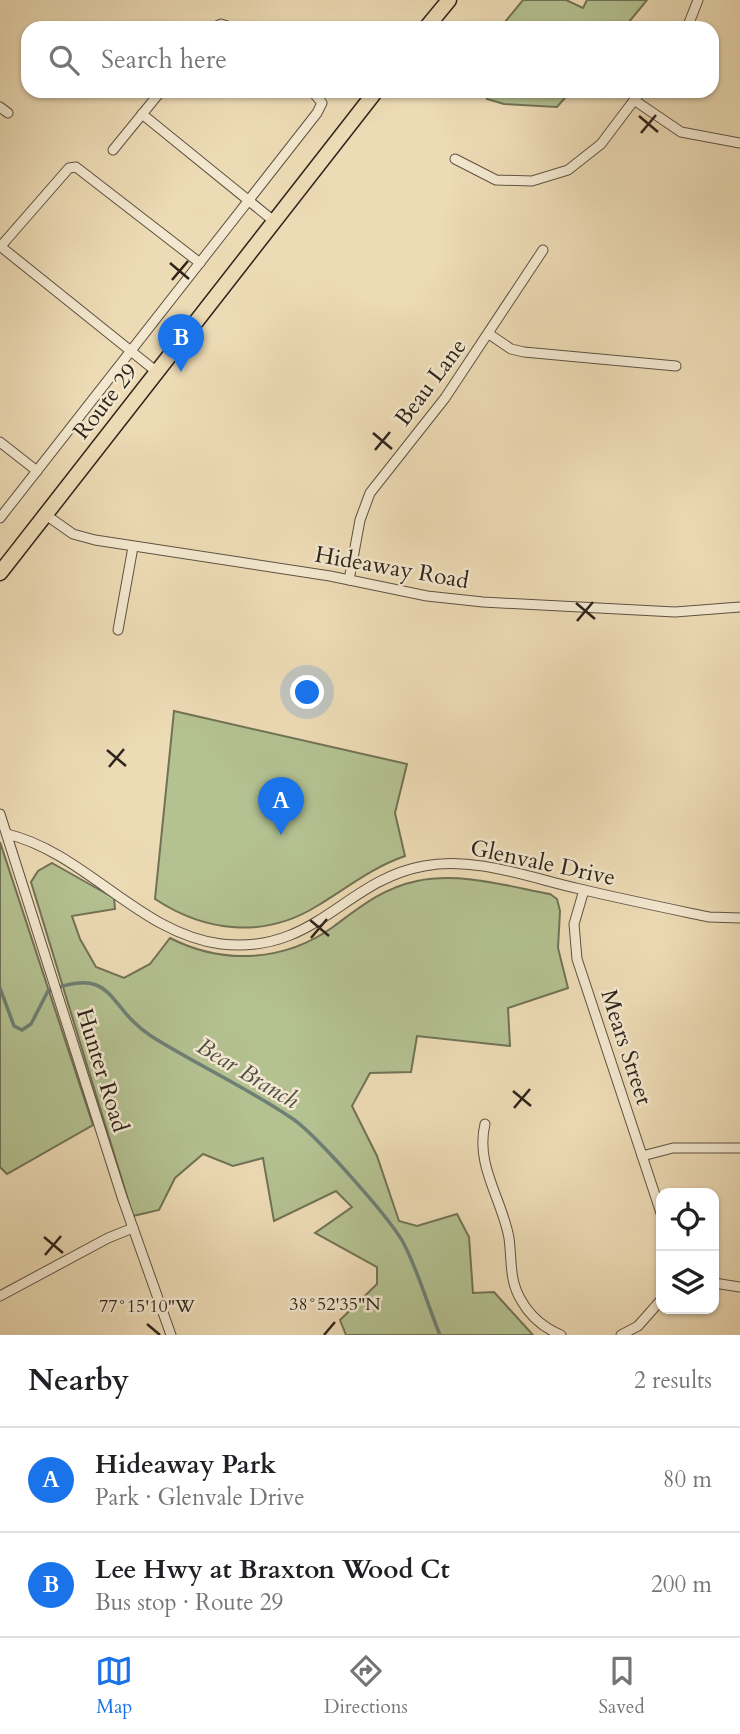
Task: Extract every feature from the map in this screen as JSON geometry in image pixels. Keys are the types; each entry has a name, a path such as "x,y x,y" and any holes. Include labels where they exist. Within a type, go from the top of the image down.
{"main road":[{"path":"432,21 449,0"},
{"name":"Route 29","path":"0,573 371,98"}],"street":[{"path":"690,21 698,0"},
{"path":"113,150 155,98"},
{"path":"0,518 248,201 322,103 318,98"},
{"path":"455,159 496,180 532,181 568,170 601,144 634,100 681,132 740,143"},
{"path":"142,114 275,222"},
{"path":"157,372 1,246 69,168 76,167 200,263"},
{"name":"Beau Lane","path":"349,580 360,520 370,492 445,398 543,250"},
{"path":"489,334 511,349 524,352 676,366"},
{"path":"0,442 37,471"},
{"name":"Hideaway Road","path":"46,514 73,534 133,547 349,580 427,596 483,602 675,612 740,607"},
{"path":"118,630 133,547"},
{"name":"Hunter Road","path":"0,814 133,1228 172,1335"},
{"name":"Glenvale Drive","path":"7,834 50,849 180,932 222,944 259,944 293,935 323,920 383,879 425,865 467,864 709,917 740,918"},
{"name":"Mears Street","path":"584,890 574,924 577,958 656,1198"},
{"path":"485,1124 482,1150 508,1235 514,1286 529,1312 561,1335"},
{"path":"642,1156 673,1148 740,1147"},
{"path":"0,1296 108,1238 133,1228"},
{"path":"719,1284 740,1287"},
{"path":"621,1335 638,1326 656,1306"}],"green space":[{"path":"523,0 566,0 583,8 587,0 647,0 630,21 506,21"},
{"path":"565,98 557,107 504,104 487,99"},
{"path":"174,711 407,764 395,813 405,856 370,872 297,917 256,927 235,927 194,919 155,899"},
{"path":"0,842 93,1125 7,1174 0,1167"},
{"path":"52,863 114,898 115,909 72,916 80,939 96,967 124,978 150,964 170,938 190,947 232,956 274,953 294,947 314,939 383,893 417,881 450,878 484,881 550,894 557,899 560,911 558,948 568,988 508,1008 510,1046 417,1036 411,1072 370,1073 352,1106 377,1156 399,1221 417,1226 457,1214 469,1237 473,1293 494,1292 533,1335 346,1335 340,1320 377,1284 377,1267 315,1233 352,1207 336,1191 274,1221 263,1158 233,1166 203,1154 175,1178 159,1210 133,1216 31,882 38,871"}],"waterway":[{"name":"Bear Branch","path":"0,988 14,1026 22,1030 31,1024 48,991 70,984 86,983 98,986 108,992 136,1024 151,1036 293,1119 353,1179 398,1234 415,1268 440,1335"}],"place":[{"name":"Lee Hwy at Braxton Wood Ct","path":"181,372"},
{"name":"Hideaway Park","path":"281,835"}]}
